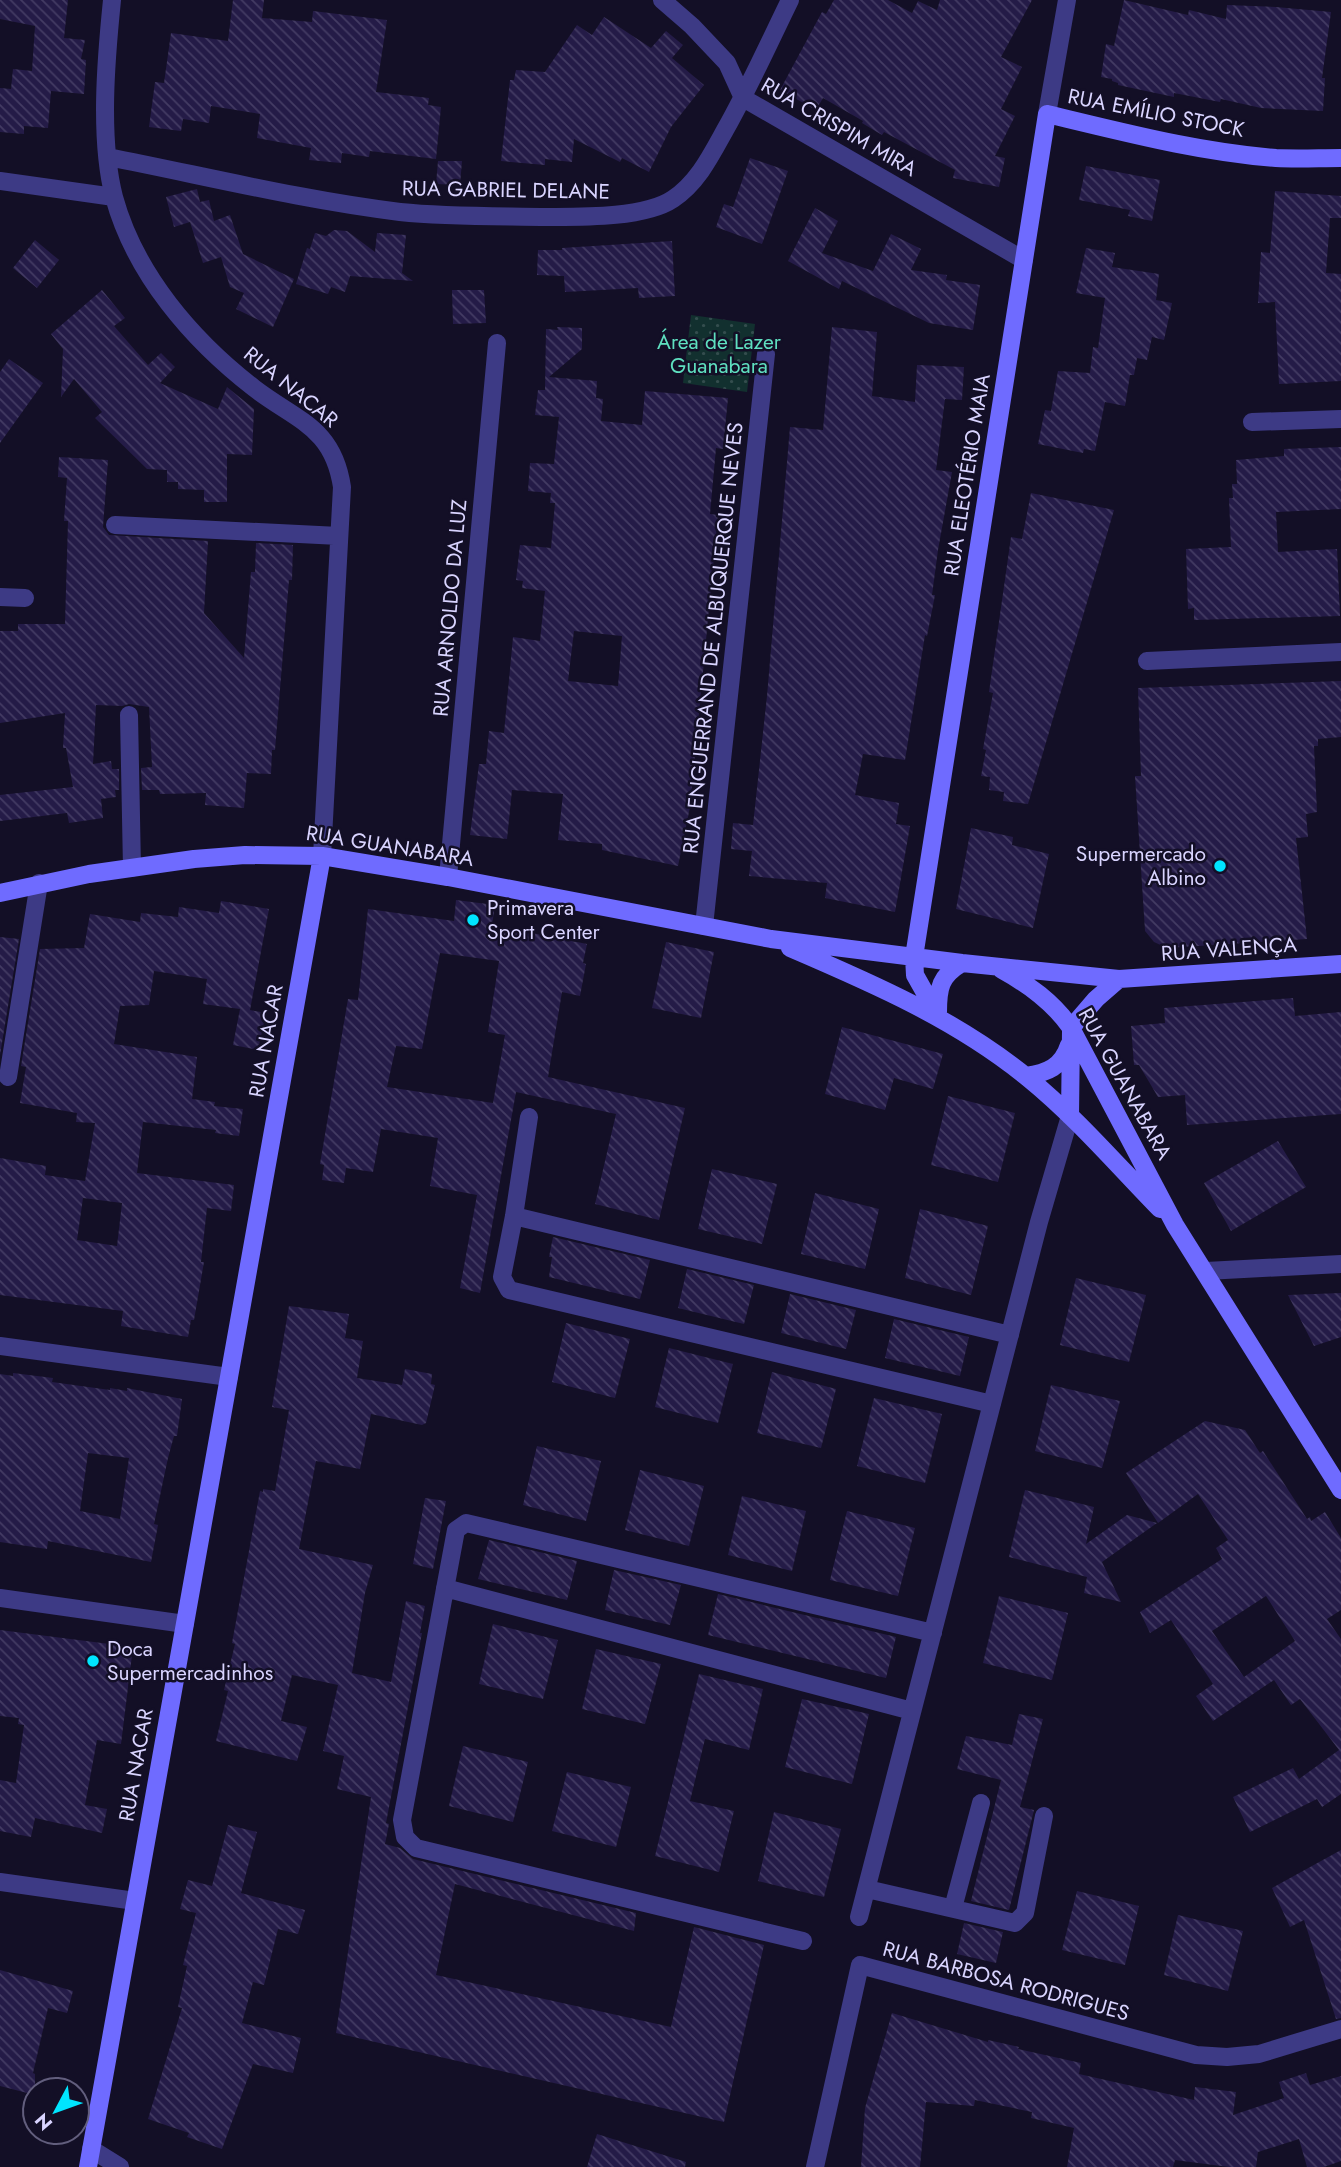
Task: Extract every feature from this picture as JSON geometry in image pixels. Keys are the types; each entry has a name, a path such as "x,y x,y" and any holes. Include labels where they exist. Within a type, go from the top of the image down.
{"main road":[{"name":"RUA EMÍLIO STOCK","path":"1047,114 1220,152 1278,158 1341,158"},
{"name":"RUA ELEOTÉRIO MAIA","path":"914,957 1047,114"},
{"name":"RUA GUANABARA","path":"0,893 39,883 194,859 245,855 322,856 448,877 771,939 996,967 1034,989 1062,1015 1071,1028 1175,1224 1341,1490"},
{"name":"RUA NACAR","path":"89,2158 322,856"},
{"name":"RUA GUANABARA","path":"771,939 938,1016 1026,1076 1070,1116 1175,1224"},
{"path":"914,957 915,975 938,1016"},
{"path":"938,1016 938,990 942,979 962,963"},
{"name":"RUA VALENÇA","path":"996,967 1119,979 1341,964"},
{"path":"1026,1076 1047,1073 1063,1060 1069,1047 1071,1028 1096,999 1119,979"},
{"path":"1070,1116 1071,1028"}],"street":[{"name":"RUA NACAR","path":"112,0 106,97 108,157 114,197 130,241 144,267 186,325 234,372 315,431 329,446 339,464 342,487 340,536 322,856"},
{"name":"RUA CRISPIM MIRA","path":"662,0 692,26 727,63 743,98 1024,260"},
{"name":"RUA GABRIEL DELANE","path":"108,157 313,198 403,212 586,217 623,214 671,201 693,183 743,98 790,0"},
{"name":"RUA ELEOTÉRIO MAIA","path":"1047,114 1068,0"},
{"path":"0,181 114,197"},
{"name":"RUA ARNOLDO DA LUZ","path":"448,877 497,343"},
{"name":"RUA ENGUERRAND DE ALBUQUERQUE NEVES","path":"704,926 766,354"},
{"path":"1252,422 1341,419"},
{"path":"115,525 340,536"},
{"path":"0,597 24,598"},
{"path":"1147,661 1341,652"},
{"path":"129,715 132,868"},
{"path":"8,1077 39,883"},
{"path":"529,1116 502,1277 509,1290 992,1404"},
{"path":"859,1917 1010,1335 1070,1116"},
{"path":"514,1216 1010,1335"},
{"path":"1206,1271 1341,1264"},
{"path":"0,1346 229,1377"},
{"path":"803,1941 416,1848 405,1837 402,1820 456,1530 466,1523 933,1633"},
{"path":"445,1588 912,1711"},
{"path":"0,1598 185,1625"},
{"path":"953,1909 981,1803"},
{"path":"867,1889 1015,1923 1025,1913 1044,1816"},
{"path":"0,1882 135,1901"},
{"name":"RUA BARBOSA RODRIGUES","path":"815,2167 860,1965 1196,2055 1227,2057 1259,2054 1341,2029"},
{"path":"89,2158 120,2167"}],"green space":[{"name":"Área de Lazer Guanabara","path":"691,315 755,324 747,392 683,383"}],"building":[{"path":"0,0 68,0 64,38 85,40 81,59 86,60 84,94 51,91 48,128 24,126 24,134 0,132 0,88 11,89 13,69 32,71 35,26 0,19"},
{"path":"233,0 264,0 262,18 312,22 313,11 387,20 376,92 429,98 428,105 441,107 436,159 370,151 369,157 342,153 341,163 309,160 311,148 257,138 260,114 211,106 209,123 183,119 181,131 149,127 155,82 164,83 171,33 228,41"},
{"path":"834,0 888,0 912,13 918,1 937,10 940,0 1032,0 1001,57 1022,67 1001,109 1015,116 995,156 1005,158 999,187 953,178 955,170 884,132 882,135 823,98 816,110 780,90 822,12 826,14"},
{"path":"1124,0 1188,15 1189,10 1226,19 1227,5 1331,12 1322,78 1325,78 1323,111 1261,108 1174,93 1174,97 1118,85 1112,79 1101,77 1106,44 1114,46"},
{"path":"604,17 651,48 666,31 683,45 672,58 704,85 671,127 649,172 622,158 620,162 574,139 572,162 545,159 545,165 501,161 510,80 514,80 516,70 545,72 577,25 592,35"},
{"path":"750,158 788,171 762,244 716,227 724,204 733,207"},
{"path":"438,161 462,161 460,185 436,184"},
{"path":"1086,166 1160,180 1152,221 1128,216 1130,210 1079,200"},
{"path":"197,189 200,202 209,200 214,221 230,215 243,254 294,279 273,327 236,309 244,293 230,287 221,257 203,263 190,222 174,227 166,197"},
{"path":"1275,191 1341,196 1341,218 1330,218 1326,273 1341,274 1341,381 1279,384 1275,302 1258,303 1261,252 1270,253"},
{"path":"815,208 838,221 822,253 873,271 891,234 921,249 911,270 947,275 946,280 980,285 973,330 929,323 842,281 839,289 788,261"},
{"path":"334,230 347,231 375,252 377,233 406,235 402,273 413,281 350,276 345,292 331,287 328,294 296,284 307,248 310,249 315,233 326,236"},
{"path":"35,240 59,260 37,288 13,268"},
{"path":"672,241 675,296 639,298 638,288 565,292 564,276 537,275 538,250"},
{"path":"1086,248 1115,253 1112,267 1159,274 1156,300 1172,303 1164,340 1152,337 1147,360 1137,358 1134,375 1130,375 1125,406 1105,402 1095,451 1084,449 1083,453 1038,444 1045,410 1051,411 1058,371 1090,373 1093,347 1098,348 1105,298 1076,293"},
{"path":"102,290 125,318 114,326 148,365 161,353 175,367 160,383 218,409 227,387 254,409 252,455 227,454 227,502 204,502 204,490 178,489 178,482 167,482 167,470 147,469 95,418 102,412 74,379 61,397 63,349 51,334"},
{"path":"452,290 484,290 486,323 453,324"},
{"path":"557,327 582,328 582,349 549,377 597,381 596,398 603,399 601,421 642,425 645,391 728,398 723,449 716,448 710,514 718,515 690,807 678,866 602,850 602,844 558,840 563,794 512,790 507,839 470,835 479,764 486,764 489,731 504,733 513,637 540,641 545,591 522,588 523,581 516,580 520,545 551,548 555,503 550,503 551,493 528,491 530,463 554,464 559,417 535,415 538,390 545,390 546,329 558,330","holes":["574,631 622,636 618,686 568,681"]},
{"path":"832,327 877,332 872,396 915,402 917,365 964,367 962,400 945,399 936,470 952,472 938,550 932,595 935,595 927,636 925,635 905,760 863,754 855,795 899,803 896,824 910,826 895,912 825,898 827,883 749,876 752,851 731,849 733,823 753,825 790,427 823,430"},
{"path":"9,359 43,383 0,443 0,372"},
{"path":"1341,447 1341,509 1276,512 1278,552 1337,549 1340,616 1194,620 1194,608 1188,609 1186,549 1231,547 1229,498 1233,498 1232,484 1237,484 1236,460 1284,456 1284,449"},
{"path":"59,457 108,460 103,527 109,535 208,541 204,613 244,658 256,543 293,545 292,580 289,580 271,774 247,773 244,808 205,805 206,793 160,794 159,790 142,790 141,768 152,767 149,707 129,704 96,705 93,764 111,761 112,769 119,769 119,790 115,790 116,797 101,799 103,818 69,823 67,813 0,821 0,795 73,787 66,748 63,748 65,713 0,723 0,631 18,631 18,624 65,624 68,521 64,521 67,478 58,477"},
{"path":"1031,493 1114,510 1028,804 1003,801 1004,792 989,790 990,777 981,776 993,693 989,692 1011,537 1022,539"},
{"name":"Supermercado Albino","path":"1341,681 1341,737 1318,739 1318,746 1314,746 1317,812 1306,814 1308,837 1296,838 1307,939 1167,948 1154,942 1145,931 1135,776 1141,776 1138,688"},
{"path":"971,828 1013,837 1012,845 1049,854 1033,928 956,909"},
{"path":"456,900 495,905 492,925 587,944 580,996 562,992 548,1077 685,1108 659,1220 595,1204 616,1114 516,1092 480,1293 460,1288 477,1195 430,1186 438,1138 381,1129 373,1172 346,1168 344,1183 322,1180 324,1165 320,1164 348,999 358,1000 368,909 454,921","holes":["440,953 499,961 488,1032 505,1035 493,1103 387,1087 396,1046 422,1049"]},
{"path":"221,901 269,909 250,1010 266,1013 258,1050 233,1045 240,1009 203,1004 207,979 154,971 149,1005 120,1006 114,1044 197,1057 192,1099 215,1102 214,1106 243,1109 239,1136 215,1133 216,1130 143,1122 137,1173 234,1185 231,1211 207,1208 201,1262 204,1262 194,1320 191,1320 188,1337 121,1326 123,1311 0,1295 0,1158 46,1166 45,1175 85,1181 95,1123 76,1122 77,1113 20,1103 26,1067 21,1066 40,949 84,948 90,914 140,922 141,913 178,917 179,907 219,913","holes":["83,1198 122,1203 117,1246 77,1240"]},
{"path":"0,937 19,939 0,1055"},
{"path":"666,942 714,952 701,1018 652,1008"},
{"path":"1293,998 1295,1016 1341,1012 1341,1114 1187,1125 1185,1095 1158,1097 1139,1065 1134,1065 1131,1026 1165,1023 1164,1008"},
{"path":"842,1027 943,1054 933,1089 894,1078 885,1110 825,1094"},
{"path":"948,1096 1015,1113 998,1182 931,1165"},
{"path":"1278,1141 1306,1187 1231,1231 1204,1183"},
{"path":"712,1169 777,1184 762,1244 698,1229"},
{"path":"815,1193 879,1209 865,1269 801,1254"},
{"path":"920,1209 988,1226 971,1295 905,1278"},
{"path":"553,1237 650,1260 640,1299 549,1277"},
{"path":"687,1269 754,1285 744,1324 678,1308"},
{"path":"1076,1278 1146,1295 1129,1362 1060,1345"},
{"path":"1341,1293 1341,1337 1314,1346 1288,1295"},
{"path":"790,1294 856,1310 846,1349 781,1333"},
{"path":"289,1306 349,1314 345,1338 363,1341 357,1378 402,1385 405,1369 432,1374 431,1384 435,1385 426,1423 422,1425 371,1414 360,1469 316,1461 299,1549 373,1565 365,1593 352,1673 391,1682 406,1601 425,1606 386,1823 389,1824 385,1844 400,1848 413,1859 636,1913 634,1931 455,1884 436,1975 671,2027 694,1927 764,1945 724,2122 336,2033 371,1797 337,1789 344,1756 323,1751 338,1685 292,1675 281,1721 307,1727 297,1761 216,1741 228,1691 224,1690 235,1644 232,1643 260,1491 275,1491 289,1410 272,1407"},
{"path":"894,1319 969,1337 960,1376 885,1358"},
{"path":"566,1323 630,1339 615,1398 552,1382"},
{"path":"669,1348 733,1364 718,1423 655,1407"},
{"path":"772,1372 836,1389 821,1448 757,1433"},
{"path":"13,1373 53,1378 52,1382 110,1390 127,1391 127,1388 182,1399 177,1436 174,1436 168,1458 154,1524 158,1525 151,1562 48,1541 47,1549 0,1542 0,1374 13,1376","holes":["88,1453 129,1458 120,1519 80,1511"]},
{"path":"1051,1385 1120,1401 1102,1468 1035,1451"},
{"path":"874,1398 942,1414 925,1483 857,1466"},
{"path":"1205,1421 1245,1430 1260,1453 1263,1451 1307,1519 1310,1517 1311,1521 1325,1512 1341,1538 1341,1610 1327,1619 1341,1639 1341,1794 1322,1807 1317,1799 1250,1832 1233,1797 1293,1768 1299,1779 1339,1750 1300,1699 1291,1705 1274,1680 1213,1721 1196,1696 1213,1684 1171,1620 1150,1633 1140,1612 1222,1559 1216,1548 1228,1540 1198,1494 1158,1523 1126,1473","holes":["1266,1596 1295,1641 1244,1677 1212,1631"]},
{"path":"537,1446 601,1461 586,1521 523,1505"},
{"path":"640,1470 704,1486 689,1546 625,1530"},
{"path":"1025,1490 1094,1507 1086,1544 1127,1515 1157,1523 1102,1562 1121,1602 1084,1593 1087,1577 1009,1557"},
{"path":"742,1496 806,1511 792,1571 728,1555"},
{"path":"425,1498 446,1501 433,1569 413,1564"},
{"path":"847,1511 915,1528 898,1596 830,1580"},
{"path":"489,1540 577,1561 567,1600 478,1579"},
{"path":"614,1570 681,1585 670,1625 605,1610"},
{"path":"718,1594 896,1637 886,1678 708,1635"},
{"path":"999,1596 1068,1613 1052,1680 983,1663"},
{"path":"493,1624 558,1640 543,1699 479,1684"},
{"path":"0,1630 133,1647 121,1744 97,1740 85,1805 107,1809 102,1833 35,1818 31,1837 0,1831 0,1780 16,1783 24,1725 18,1724 19,1718 0,1716"},
{"path":"596,1649 661,1664 645,1724 582,1709"},
{"path":"699,1674 763,1689 749,1750 705,1739 690,1801 734,1811 719,1872 655,1856"},
{"path":"802,1699 869,1714 852,1784 785,1767"},
{"path":"1019,1714 1043,1719 1020,1807 1034,1810 1009,1910 971,1901 1001,1780 957,1769 966,1736 1012,1745"},
{"path":"463,1746 528,1762 513,1822 449,1806"},
{"path":"567,1772 631,1787 616,1847 552,1831"},
{"path":"774,1812 841,1829 824,1897 758,1881"},
{"path":"228,1825 257,1832 241,1893 305,1910 298,1934 278,1929 264,1985 253,1982 242,2023 301,2038 293,2073 253,2064 222,2149 187,2137 189,2133 148,2119 182,2008 178,2007 187,1966 183,1965 196,1913 180,1909 188,1880 212,1886"},
{"path":"1341,1850 1341,2018 1336,2019 1304,1920 1290,1927 1272,1888"},
{"path":"1077,1891 1139,1906 1125,1965 1062,1950"},
{"path":"1178,1915 1243,1931 1228,1991 1164,1975"},
{"path":"964,1923 1003,1932 996,1963 957,1954"},
{"path":"0,1970 73,1991 67,2013 48,2008 33,2073 35,2076 21,2076 21,2091 0,2086"},
{"path":"892,2013 988,2042 1081,2063 1079,2074 1194,2100 1195,2087 1236,2092 1233,2115 1284,2098 1279,2082 1306,2073 1310,2085 1341,2076 1341,2161 1324,2167 1307,2167 1299,2139 1258,2152 1256,2167 1229,2167 1175,2160 1173,2167 1067,2167 1074,2128 1031,2118 1032,2112 975,2100 974,2106 926,2102 920,2167 861,2167 865,2108"},
{"path":"597,2134 686,2162 685,2167 587,2167"}],"place":[{"name":"Supermercado Albino","path":"1220,866"},
{"name":"Primavera Sport Center","path":"473,920"},
{"name":"Doca Supermercadinhos","path":"93,1661"}]}
